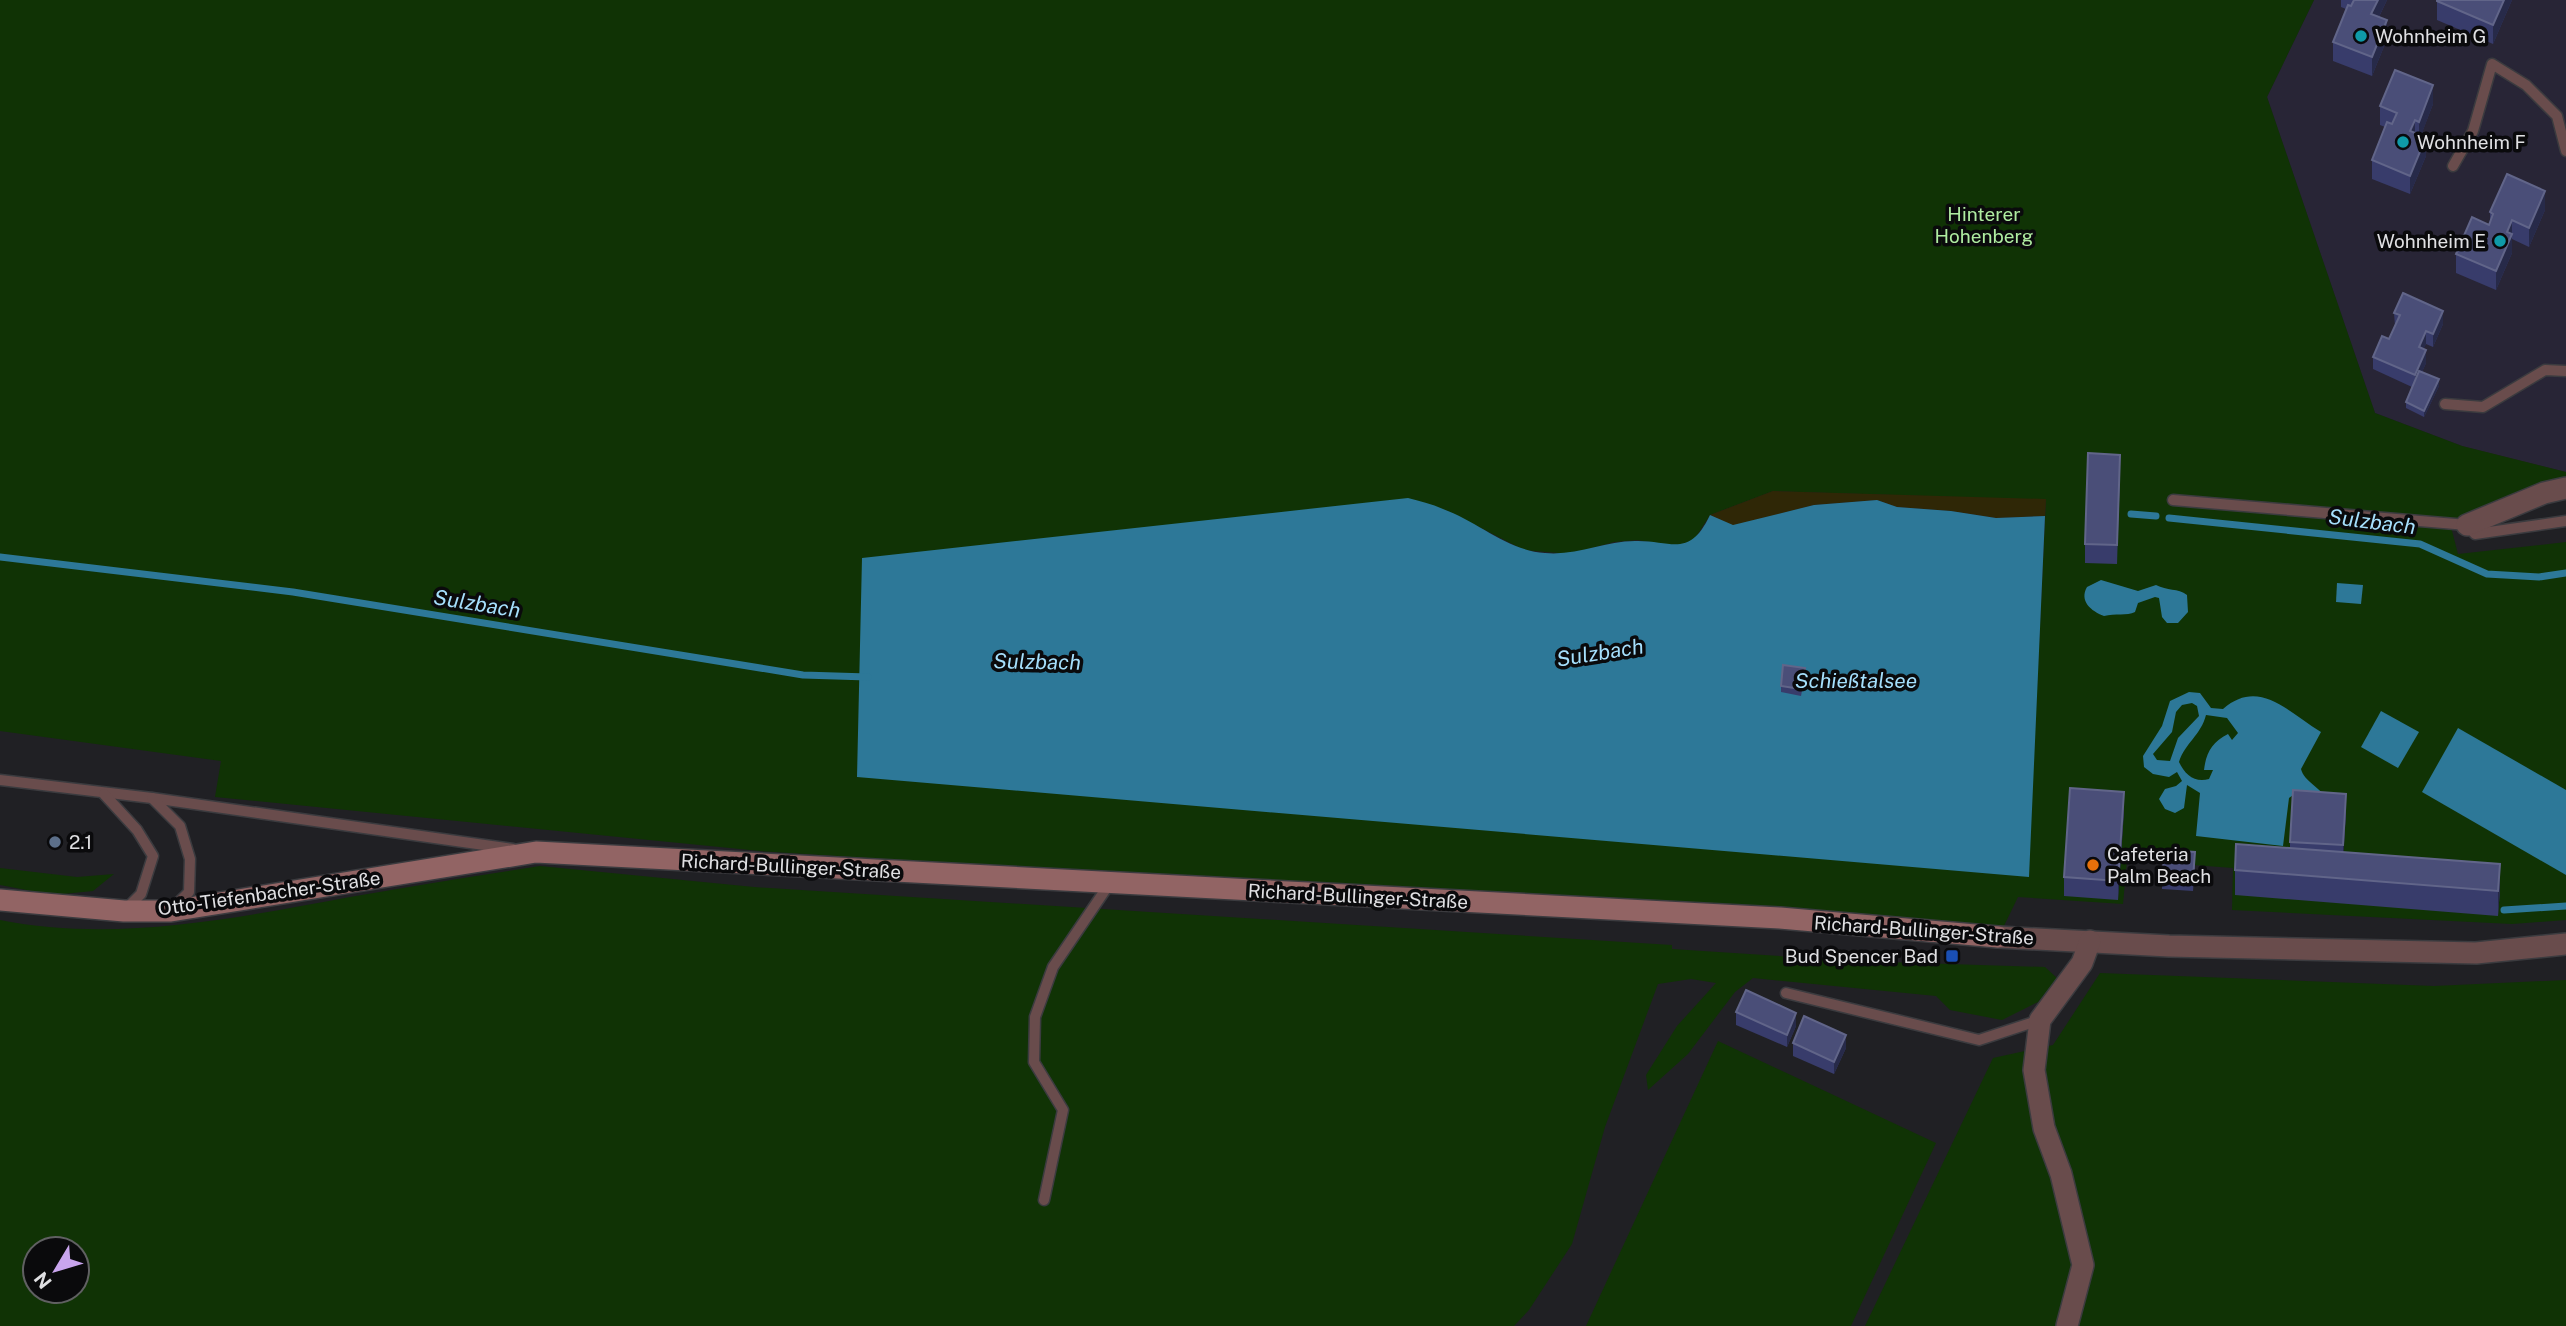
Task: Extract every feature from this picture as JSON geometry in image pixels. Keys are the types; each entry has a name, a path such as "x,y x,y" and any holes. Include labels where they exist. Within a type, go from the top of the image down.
{"street":[{"path":"2467,525 2544,493 2566,488"},
{"name":"Otto-Tiefenbacher-Straße","path":"0,900 124,911 171,911 536,852"},
{"name":"Richard-Bullinger-Straße","path":"536,852 1780,918 1998,937 2169,946 2476,953 2566,944"},
{"path":"2067,1326 2083,1265 2061,1174 2044,1128 2034,1070 2040,1020 2082,963 2090,941"}],"lane":[{"path":"2453,166 2473,131 2492,64 2526,85 2557,116 2566,150"},
{"path":"2445,404 2483,407 2544,370 2566,371"},
{"path":"2174,500 2467,525 2475,534 2566,521"},
{"name":"Richard-Bullinger-Straße","path":"0,779 104,794 152,797 536,852"},
{"path":"104,794 137,830 153,856 141,894 124,911"},
{"path":"152,797 180,826 190,859 189,892 171,911"},
{"path":"1044,1200 1063,1110 1034,1062 1035,1017 1053,967 1110,883"},
{"path":"1786,993 1979,1040 2040,1020"}],"shaded area":[{"path":"2314,0 2566,0 2566,472 2462,446 2375,413 2267,97"}],"green space":[{"name":"Hinterer Hohenberg","path":"0,0 2314,0 2267,97 2375,413 2462,446 2566,472 2566,494 2450,523 2458,554 2566,542 2566,920 2512,924 2232,910 2233,868 2127,860 2123,904 2018,897 2002,930 760,851 215,797 221,761 0,731","holes":["1773,491 2046,500 2028,877 1444,509 1524,550 1570,554 1614,542 1637,540 1677,546 1694,540 1710,515"]},
{"path":"540,866 754,887 1672,945 1672,949 1856,961 2045,967 2057,978 2038,1002 2002,1020 1950,1010 1936,996 1753,978 1735,992 1688,1054 1648,1090 1646,1075 1677,1026 1716,983 1691,979 1658,984 1605,1127 1572,1244 1529,1310 1514,1326 0,1326 0,920 87,929 175,925 263,913"},
{"path":"0,868 77,877 114,874 93,891 53,895 0,885"},
{"path":"2100,973 2434,986 2566,980 2566,1326 1865,1326 1993,1058 2053,1045"},
{"path":"1718,1041 1936,1143 1851,1326 1586,1326"}],"sand":[{"path":"1773,491 2046,499 2045,516 1996,518 1897,507 1877,500 1814,505 1733,526 1710,515"}],"water":[{"name":"Schießtalsee","path":"1408,498 1456,514 1518,547 1545,553 1579,551 1635,541 1678,544 1695,537 1710,515 1733,525 1814,505 1877,500 1897,507 1996,518 2045,516 2029,877 857,777 862,558"},
{"path":"2101,580 2138,591 2156,585 2180,591 2187,595 2188,612 2178,623 2167,623 2162,617 2159,598 2155,597 2138,603 2135,612 2104,616 2091,608 2084,597 2087,587"},
{"path":"2337,583 2363,585 2361,604 2336,602"},
{"path":"2189,692 2200,693 2211,708 2223,709 2236,700 2249,697 2261,697 2285,707 2321,732 2301,769 2305,778 2327,800 2297,792 2289,798 2283,846 2196,836 2200,793 2187,785 2184,808 2175,813 2165,809 2159,799 2165,789 2182,781 2177,772 2169,777 2153,774 2144,767 2143,756 2162,726 2170,701","holes":["2192,703 2197,706 2199,716 2178,738 2170,761 2157,760 2153,754 2172,732 2176,712 2182,705","2206,715 2227,718 2238,733 2232,740 2228,734 2214,744 2206,758 2204,770 2213,770 2209,779 2199,780 2187,774 2179,762 2201,728"]},
{"path":"2381,711 2419,732 2398,768 2361,747"},
{"path":"2458,728 2566,790 2566,875 2422,792"}],"building":[{"path":"2354,0 2378,0 2371,14 2387,20 2372,57 2333,42 2348,5 2351,6"},
{"path":"2437,0 2504,0 2493,25"},
{"name":"Wohnheim F","path":"2395,70 2433,85 2419,122 2415,120 2410,131 2426,137 2410,176 2372,160 2387,122 2392,124 2397,113 2380,106"},
{"path":"2507,174 2545,191 2529,228 2512,220 2507,232 2512,234 2496,271 2456,254 2472,217 2489,225 2493,214 2490,212"},
{"path":"2403,293 2443,311 2433,334 2426,331 2419,347 2426,350 2415,375 2373,357 2382,336 2389,339 2400,315 2394,313"},
{"path":"2419,371 2439,379 2424,411 2406,402"},
{"path":"2088,453 2120,455 2117,545 2085,544"},
{"path":"1783,665 1805,668 1801,689 1781,686"},
{"name":"Cafeteria Palm Beach","path":"2070,788 2124,792 2118,881 2064,877"},
{"path":"2293,790 2346,794 2343,845 2290,842"},
{"path":"2236,844 2500,864 2498,891 2235,870"},
{"path":"2164,850 2195,852 2193,878 2162,876"},
{"path":"1746,990 1796,1013 1787,1035 1736,1012"},
{"path":"1804,1016 1846,1035 1834,1062 1793,1043"}],"waterway":[{"name":"Sulzbach","path":"2131,514 2156,516"},
{"name":"Sulzbach","path":"2169,518 2420,544 2487,574 2539,577 2566,573"},
{"name":"Sulzbach","path":"0,557 293,592 803,675 868,677"},
{"path":"2504,910 2566,906"}],"place":[{"name":"Wohnheim G","path":"2361,36"},
{"name":"Wohnheim F","path":"2403,142"},
{"name":"Wohnheim E","path":"2500,241"},
{"name":"2.1","path":"55,842"},
{"name":"Cafeteria Palm Beach","path":"2093,865"},
{"name":"Bud Spencer Bad","path":"1952,956"}]}
